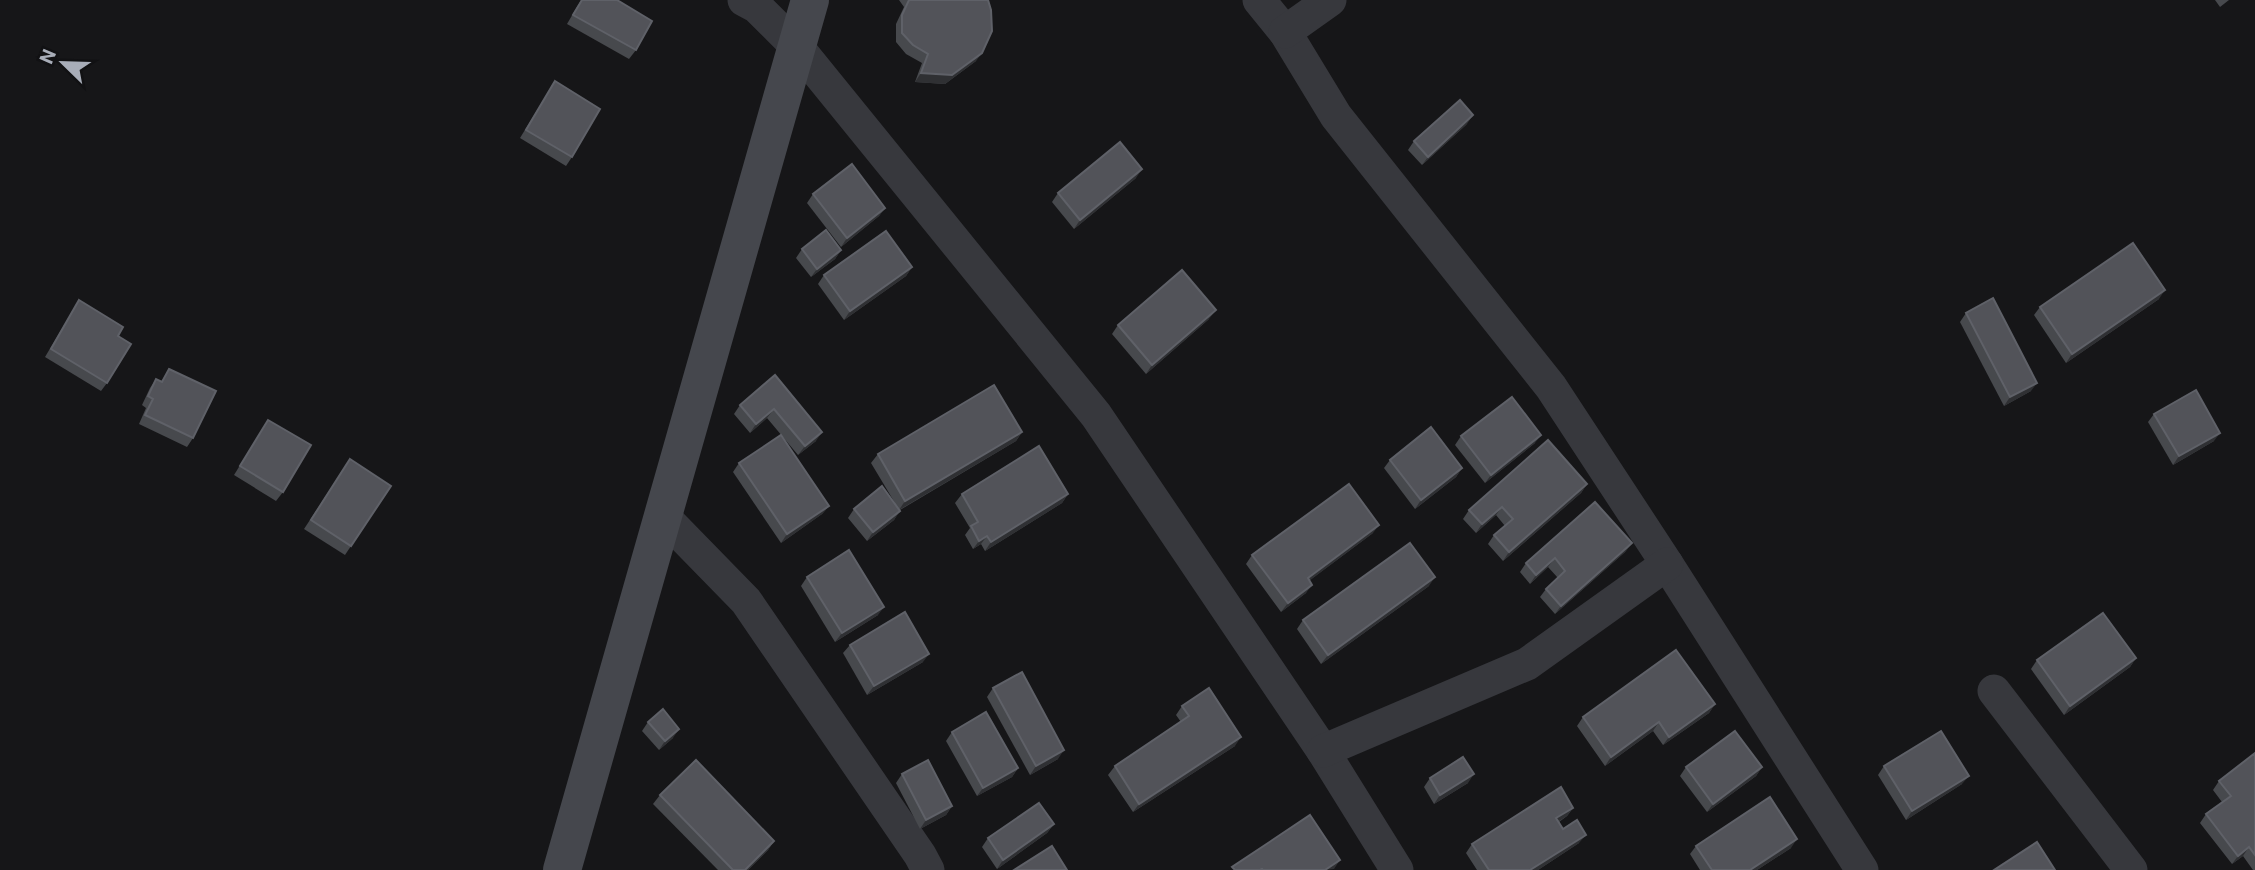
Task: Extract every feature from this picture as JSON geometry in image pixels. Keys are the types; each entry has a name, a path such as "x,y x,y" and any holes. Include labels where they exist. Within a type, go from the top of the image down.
{"main road":[{"path":"562,870 810,0"}],"street":[{"path":"744,0 757,7 797,48 1096,415 1323,751 1397,870"},
{"path":"1259,0 1285,33 1336,116 1551,387 1861,870"},
{"path":"1285,33 1330,0"},
{"path":"664,517 746,601 928,870"},
{"path":"1323,751 1527,664 1667,564"},
{"path":"1994,691 2131,870"}],"building":[{"path":"582,0 617,0 652,21 636,50 573,15"},
{"path":"909,0 988,0 992,31 982,53 952,75 921,73 928,54 913,45 902,33 902,15"},
{"path":"555,81 600,109 572,157 526,130"},
{"path":"1460,100 1473,115 1428,157 1414,141"},
{"path":"1120,142 1142,169 1080,220 1058,193"},
{"path":"852,164 885,208 847,238 813,194"},
{"path":"826,230 841,250 817,269 802,249"},
{"path":"886,231 912,267 850,311 824,275"},
{"path":"2133,243 2165,290 2072,354 2040,307"},
{"path":"1182,270 1216,310 1152,365 1118,325"},
{"path":"1993,298 2037,383 2010,397 1966,313"},
{"path":"79,300 123,327 118,336 131,344 107,383 51,349"},
{"path":"169,369 216,391 193,438 145,415 153,399 148,396 156,379 162,382"},
{"path":"775,375 822,432 805,446 774,409 756,424 740,405"},
{"path":"994,385 1022,432 905,501 878,454"},
{"path":"2196,390 2220,433 2179,456 2154,414"},
{"path":"1512,397 1541,435 1491,475 1461,436"},
{"path":"268,420 311,445 283,492 240,466"},
{"path":"1431,427 1462,468 1421,500 1390,460"},
{"path":"781,435 829,506 787,534 739,463"},
{"path":"1548,440 1587,484 1509,552 1494,535 1513,519 1502,507 1482,524 1469,510"},
{"path":"1039,446 1068,494 991,542 987,536 979,541 971,526 978,522 962,494"},
{"path":"350,459 391,486 351,546 311,520"},
{"path":"1349,484 1379,525 1308,578 1312,585 1288,603 1252,555"},
{"path":"882,486 900,511 873,532 854,509"},
{"path":"1595,502 1632,543 1561,606 1546,589 1565,571 1555,558 1536,575 1526,563"},
{"path":"1410,543 1435,577 1328,655 1303,620"},
{"path":"849,550 884,607 842,633 807,577"},
{"path":"905,612 929,654 874,686 850,645"},
{"path":"2103,613 2136,658 2070,706 2037,660"},
{"path":"1676,650 1715,704 1669,737 1659,722 1611,757 1583,717"},
{"path":"1022,672 1064,750 1036,766 993,688"},
{"path":"1209,688 1241,737 1139,804 1115,766 1189,716 1182,706"},
{"path":"663,709 679,729 665,741 648,722"},
{"path":"986,712 1018,768 983,788 952,732"},
{"path":"1735,731 1762,767 1713,804 1686,767"},
{"path":"1941,731 1969,776 1912,811 1884,766"},
{"path":"2255,753 2255,855 2249,847 2238,856 2206,814 2231,796 2219,781"},
{"path":"1463,757 1474,774 1440,795 1430,778"},
{"path":"696,760 774,841 745,870 733,870 660,795"},
{"path":"928,760 952,806 926,820 902,774"},
{"path":"1561,787 1573,808 1556,818 1563,829 1577,820 1586,835 1530,870 1489,870 1472,844"},
{"path":"1770,797 1797,839 1750,870 1712,870 1696,846"},
{"path":"1039,803 1054,824 1003,860 988,838"},
{"path":"1310,815 1340,860 1325,870 1235,870 1232,867"},
{"path":"2037,842 2055,870 1994,870"},
{"path":"1052,846 1067,870 1014,870"}]}
